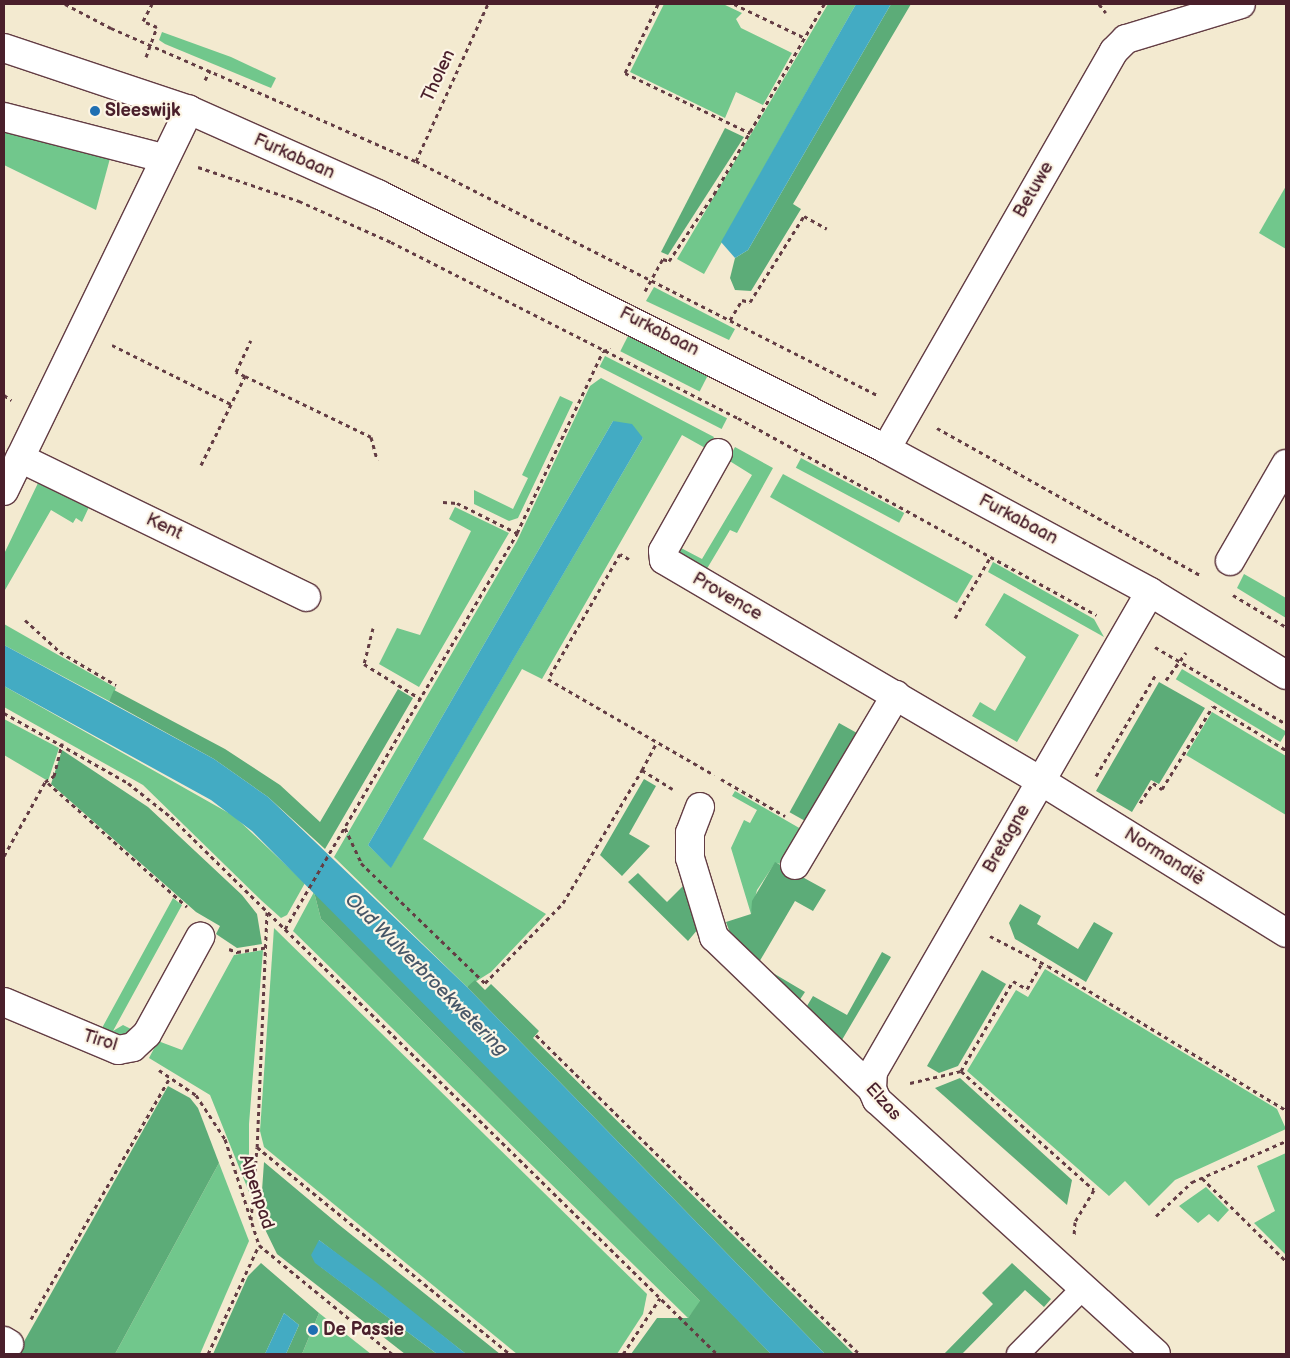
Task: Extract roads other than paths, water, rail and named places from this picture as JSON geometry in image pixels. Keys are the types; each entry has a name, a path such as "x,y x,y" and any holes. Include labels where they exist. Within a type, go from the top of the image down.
{"street":[{"name":"Betuwe","path":"886,449 1114,51 1126,39 1241,4"},
{"name":"Furkabaan","path":"4,48 190,110 378,194 631,318 886,449 1150,592 1286,675"},
{"path":"4,491 163,158 190,110"},
{"path":"4,118 163,158"},
{"name":"Provence","path":"718,453 663,551 664,560 1041,781"},
{"name":"Kent","path":"20,458 306,597"},
{"path":"1230,561 1286,464"},
{"name":"Bretagne","path":"872,1089 873,1072 1150,592"},
{"path":"795,865 896,695"},
{"name":"Normandië","path":"1041,781 1286,933"},
{"name":"Elzas","path":"700,807 690,833 690,858 714,937 872,1089 877,1100 1156,1354"},
{"name":"Tirol","path":"4,1002 118,1050 133,1047 147,1034 200,937"}],"lane":[{"path":"1018,1354 1084,1287"}],"water":[{"path":"856,4 891,4 748,250 735,258 721,242"},
{"path":"613,421 632,424 643,438 391,868 368,845"},
{"name":"Oud Wulverbroekwetering","path":"4,645 214,759 268,797 467,987 825,1354 771,1354 252,831 211,800 4,686"},
{"path":"319,1240 376,1282 466,1354 437,1354 315,1263 311,1255"},
{"path":"284,1313 299,1325 286,1354 265,1354"}],"place":[{"name":"Sleeswijk","path":"95,111"},
{"name":"De Passie","path":"313,1330"}]}
